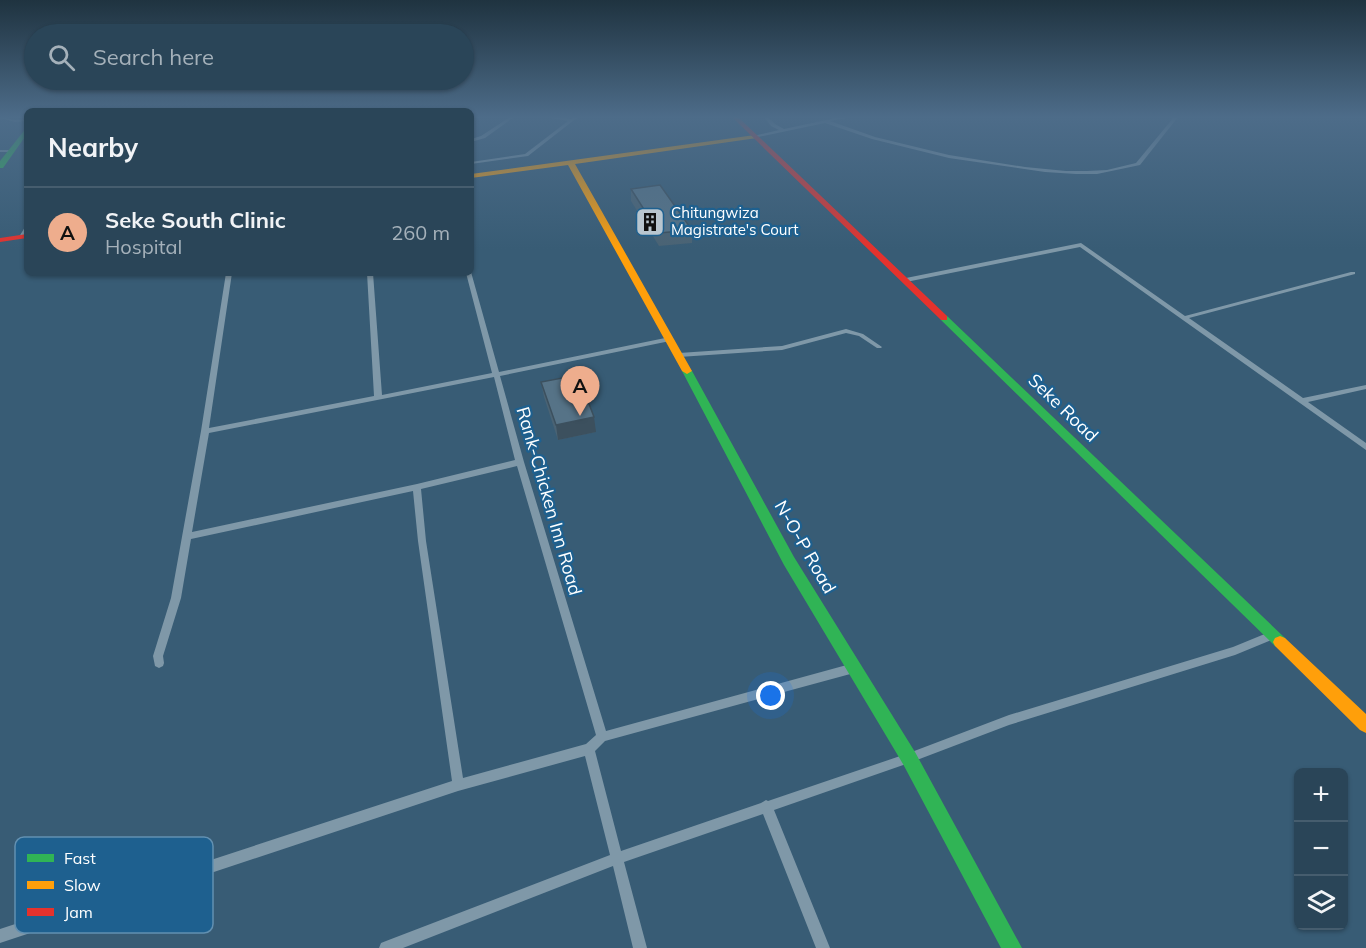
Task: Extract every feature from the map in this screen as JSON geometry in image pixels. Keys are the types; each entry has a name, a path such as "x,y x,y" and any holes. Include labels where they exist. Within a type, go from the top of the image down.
{"main road":[{"path":"474,176 576,161"},
{"name":"Seke Road","path":"781,161 1366,725"},
{"name":"N-O-P Road","path":"570,162 679,355 789,561 909,758 1012,948"},
{"path":"0,240 24,234"}],"street":[{"path":"972,161 1054,171 1094,172 1138,164 1140,161"},
{"path":"906,280 1081,245 1366,447"},
{"path":"1184,318 1353,273"},
{"path":"159,663 158,656 176,598 229,276"},
{"path":"370,276 378,397"},
{"name":"Rank-Chicken Inn Road","path":"470,276 520,462 602,737"},
{"path":"679,355 782,348 846,331 861,335 879,347"},
{"path":"205,431 496,376 670,339"},
{"path":"1302,401 1366,387"},
{"path":"187,536 417,487 520,462"},
{"path":"417,487 422,541 458,785"},
{"path":"386,948 618,858 909,758 1009,720 1235,651 1272,635"},
{"path":"213,866 458,785 589,749 602,737 854,668"},
{"path":"589,749 640,948"},
{"path":"766,806 823,948"},
{"path":"0,936 15,931"}],"building":[{"path":"660,185 692,230 659,233 631,189"},
{"path":"578,375 594,417 556,425 541,382"}],"traffic: fast":[{"path":"0,166 3,161"},
{"path":"944,318 1280,642"},
{"path":"687,371 789,561 909,758 1012,948"}],"traffic: slow":[{"path":"474,176 578,161"},
{"path":"570,162 687,371"},
{"path":"1280,642 1366,725"}],"traffic: jam":[{"path":"781,161 944,318"},
{"path":"0,240 24,236"}],"place":[{"name":"Chitungwiza Magistrate's Court","path":"650,222"},
{"name":"Seke South Clinic","path":"580,416"}]}
